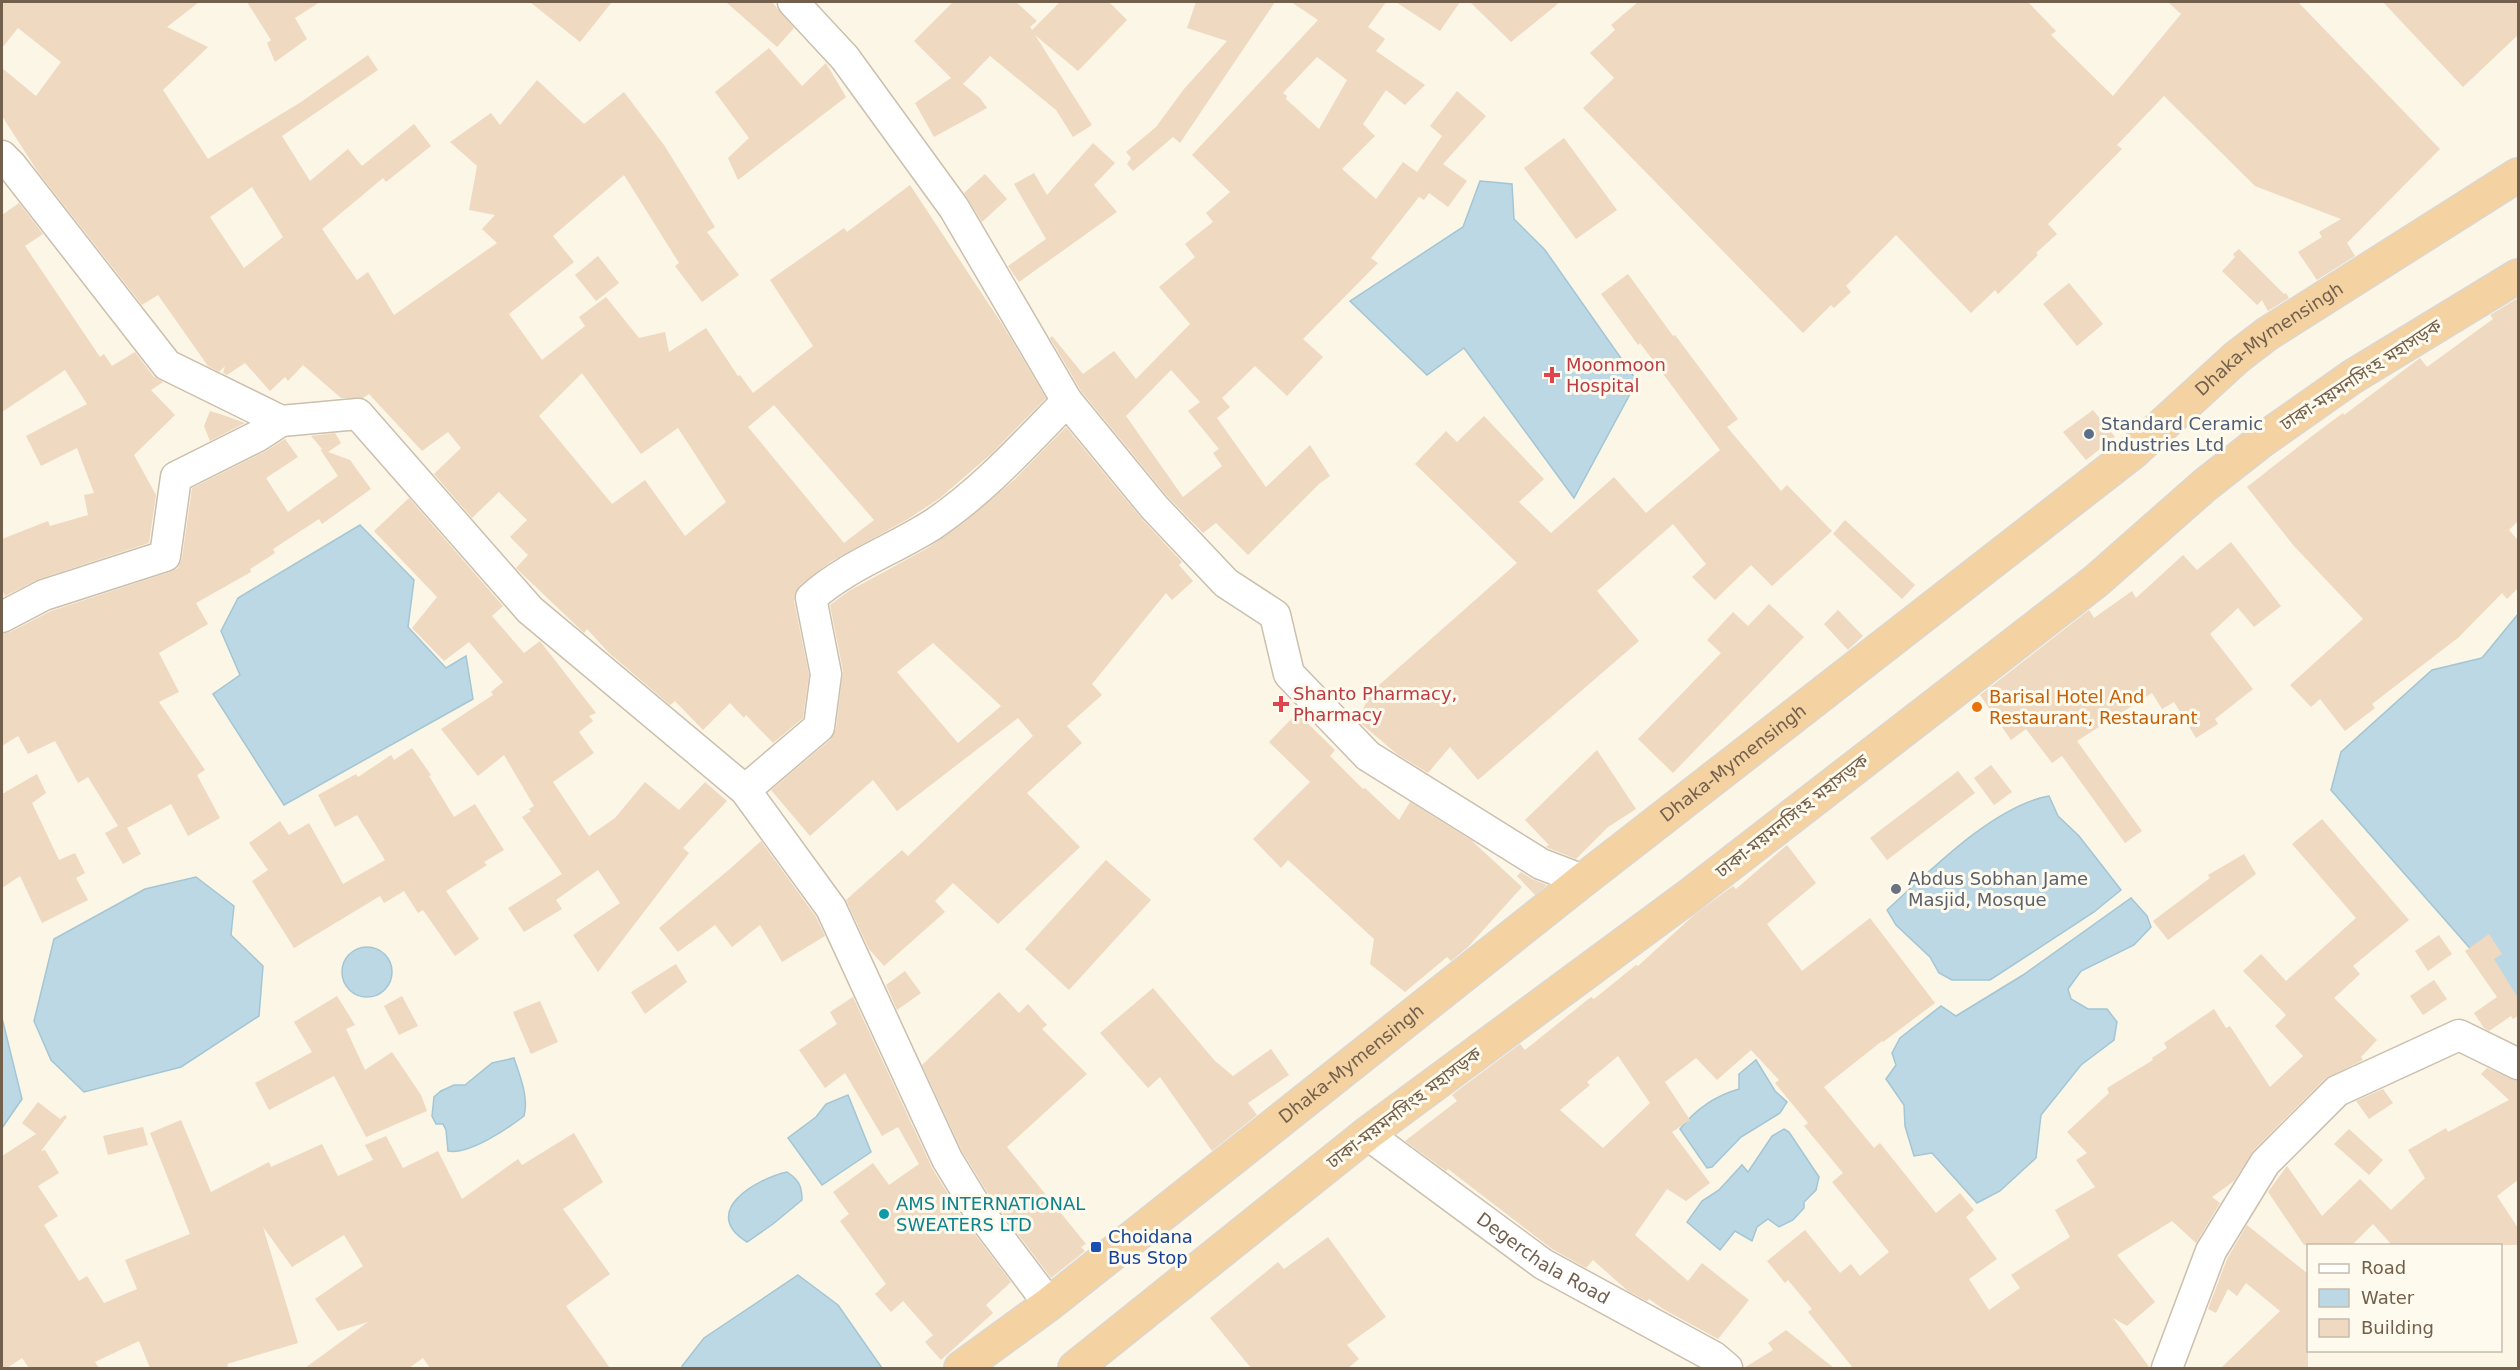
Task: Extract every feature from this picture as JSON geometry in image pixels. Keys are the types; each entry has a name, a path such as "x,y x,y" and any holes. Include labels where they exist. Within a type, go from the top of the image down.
{"highway":[{"name":"Dhaka-Mymensingh","path":"961,1368 1049,1304 1583,880 2133,452 2237,357 2267,334 2518,175"},
{"name":"ঢাকা-ময়মনসিংহ মহাসড়ক","path":"1075,1368 1367,1134 1689,896 2087,589 2205,485 2261,441 2352,377 2518,276"}],"street":[{"path":"793,2 845,57 954,208 1067,401 1155,507 1226,583 1275,615 1288,674 1368,756 1541,864 1583,880"},
{"path":"5,164 167,365 281,421"},
{"path":"745,790 819,727 826,674 811,598 829,583 933,524 994,475 1067,401"},
{"path":"2,617 44,595 165,556 176,477 258,436 281,421 358,414 530,610 745,790 831,908 947,1159 978,1210 1049,1304"},
{"path":"2167,1368 2211,1251 2265,1163 2337,1091 2459,1035 2518,1064"},
{"name":"Degerchala Road","path":"1367,1134 1543,1264 1714,1357 1727,1368"}],"water":[{"path":"1480,181 1512,184 1514,219 1545,250 1637,381 1574,498 1464,348 1427,375 1350,301 1463,227"},
{"path":"360,525 414,580 408,627 446,668 466,656 473,699 284,805 213,694 240,675 221,631 238,598"},
{"path":"2518,614 2518,1003 2331,790 2341,752 2432,670 2482,658"},
{"path":"2049,796 2058,816 2079,836 2121,890 2094,912 1990,980 1952,980 1939,973 1930,957 1896,925 1887,910 1984,826 2028,802"},
{"path":"196,877 234,906 231,935 263,966 259,1016 181,1067 84,1092 51,1060 34,1021 54,939 145,889"},
{"path":"2131,898 2147,916 2151,927 2134,945 2081,971 2068,989 2071,999 2088,1009 2107,1009 2117,1022 2114,1040 2081,1065 2041,1115 2036,1158 2000,1191 1977,1203 1932,1153 1914,1156 1905,1126 1904,1105 1886,1079 1896,1065 1892,1053 1900,1038 1941,1006 1956,1016 2023,975"},
{"path":"362,947 372,947 385,954 392,967 392,977 385,990 372,997 362,997 353,993 346,986 342,977 342,967 346,958 353,951"},
{"path":"2,1018 22,1099 2,1128"},
{"path":"514,1058 525,1094 524,1116 477,1145 457,1151 448,1151 446,1130 443,1124 436,1124 432,1116 434,1097 454,1085 465,1085 492,1063"},
{"path":"1756,1060 1775,1091 1787,1102 1780,1113 1741,1137 1712,1167 1707,1168 1680,1129 1706,1104 1721,1095 1739,1089 1739,1074"},
{"path":"848,1095 871,1152 822,1185 788,1138 816,1117 826,1104"},
{"path":"1784,1129 1789,1132 1819,1177 1816,1190 1804,1202 1804,1208 1793,1220 1779,1227 1768,1219 1757,1227 1752,1241 1735,1231 1720,1250 1687,1222 1702,1201 1719,1190 1742,1165 1748,1172 1772,1136"},
{"path":"787,1172 799,1184 802,1200 747,1242 734,1231 729,1219 730,1209 737,1198 748,1189"},
{"path":"798,1275 838,1305 882,1368 683,1368 682,1366 704,1338"}],"building":[{"path":"2,2 199,2 167,27 208,47 163,90 208,159 301,102 368,55 378,70 282,136 310,181 348,149 362,166 414,124 431,146 386,182 383,178 322,229 357,280 368,272 394,315 497,243 482,229 495,215 469,210 477,166 450,142 491,113 500,125 537,80 584,124 624,92 664,145 715,227 707,232 739,275 702,302 675,266 679,263 624,175 553,236 574,262 509,314 542,360 585,326 579,317 606,297 639,338 665,332 669,352 706,328 738,376 740,375 753,393 813,346 770,280 844,228 847,232 910,185 1002,324 1046,398 991,454 940,498 908,519 830,562 800,585 795,593 794,601 809,675 803,718 773,743 746,715 744,718 730,703 703,730 675,701 670,705 609,653 587,629 584,633 516,568 528,555 510,537 527,520 499,492 472,518 434,474 461,448 448,432 422,451 369,394 363,398 341,398 303,365 288,381 285,377 270,391 245,363 227,375 223,373 225,366 219,372 208,366 158,295 142,305 38,172 2,116 2,68 36,96 61,62 18,28 2,48","holes":["252,187 283,237 244,268 210,217","582,373 641,454 678,428 726,502 685,536 645,480 612,504 539,416","774,405 874,520 844,543 748,427"]},
{"path":"247,2 320,2 295,18 307,39 275,62 267,43 271,40"},
{"path":"530,2 612,2 580,42"},
{"path":"726,2 772,2 794,28 777,47"},
{"path":"953,2 1016,2 1037,21 1030,27 1032,30 1060,2 1109,2 1127,20 1078,71 1035,35 1092,125 1073,137 1056,110 990,56 963,84 980,98 987,108 934,137 915,103 951,78 914,41"},
{"path":"1196,2 1275,2 1180,143 1173,137 1133,171 1127,164 1131,158 1126,152 1156,127 1184,89 1227,41 1187,28"},
{"path":"1291,2 1386,2 1368,27 1385,39 1376,51 1425,85 1405,105 1386,90 1363,124 1375,136 1342,169 1376,199 1403,162 1417,172 1442,136 1430,126 1457,91 1486,116 1443,164 1467,181 1448,207 1429,193 1424,200 1419,197 1371,258 1378,263 1303,339 1323,357 1287,396 1255,366 1222,398 1230,407 1217,418 1266,487 1310,445 1330,476 1319,484 1248,555 1216,523 1203,533 1167,496 1081,391 1050,338 1052,336 1083,374 1114,351 1136,379 1190,324 1159,287 1195,257 1185,244 1213,222 1206,213 1230,192 1192,155 1318,20","holes":["1317,57 1347,80 1319,129 1286,99 1287,96 1283,93","1171,370 1200,402 1188,411 1219,449 1213,453 1222,466 1183,497 1126,416"]},
{"path":"1396,2 1460,2 1440,31"},
{"path":"1470,2 1560,2 1511,42"},
{"path":"1638,2 2028,2 2056,31 2051,35 2113,96 2181,14 2168,2 2298,2 2440,149 2347,243 2355,256 2317,280 2298,252 2322,237 2319,232 2341,219 2255,186 2164,96 2117,145 2122,149 2048,224 2057,234 1998,294 1995,290 1971,313 1896,235 1846,286 1851,292 1834,308 1831,305 1803,333 1583,108 1614,78 1590,53 1615,30 1611,25"},
{"path":"2383,2 2518,2 2518,35 2463,87"},
{"path":"769,48 802,86 826,63 846,97 738,180 728,158 749,138 715,92"},
{"path":"1564,138 1617,210 1576,239 1524,168"},
{"path":"1093,143 1115,163 1094,185 1117,212 1019,282 1008,266 1046,239 1014,184 1034,173 1047,195"},
{"path":"985,174 1007,199 982,222 964,193"},
{"path":"19,203 43,234 25,246 100,357 104,354 112,366 135,352 153,376 163,382 151,390 175,415 134,455 156,495 149,543 39,579 5,596 2,589 2,539 48,521 50,526 88,515 84,495 94,493 77,448 41,466 26,436 87,404 65,370 2,412 2,215"},
{"path":"2239,249 2289,298 2268,311 2262,300 2257,305 2222,271"},
{"path":"598,256 619,283 596,301 575,275"},
{"path":"1628,274 1738,419 1727,427 1781,491 1787,485 1832,531 1772,586 1751,565 1715,600 1692,577 1706,564 1673,524 1597,591 1639,641 1478,780 1450,747 1428,773 1397,754 1358,721 1370,693 1517,563 1415,464 1446,431 1457,442 1484,416 1544,479 1519,502 1551,533 1614,477 1646,513 1720,450 1601,294"},
{"path":"2069,283 2103,324 2077,346 2043,304"},
{"path":"2518,298 2518,521 2509,530 2518,540 2518,588 2507,599 2502,593 2459,637 2372,704 2375,708 2345,731 2320,699 2311,707 2290,685 2363,619 2294,546 2247,487 2312,436 2420,358 2427,367 2493,319 2490,315"},
{"name":"Standard Ceramic Industries Ltd","path":"2093,410 2115,437 2086,460 2063,432"},
{"path":"210,411 245,423 210,441 204,426"},
{"path":"1066,427 1141,518 1182,562 1179,565 1193,581 1172,600 1166,593 1092,684 1102,695 1067,726 1082,743 1027,793 1080,847 998,924 953,883 935,901 945,912 884,966 869,949 846,900 902,850 908,856 1033,736 1018,718 897,811 873,780 810,836 771,790 830,740 836,729 843,671 830,605 849,591 926,549 961,525 1015,479","holes":["933,643 1001,706 958,743 897,672"]},
{"path":"335,433 341,443 328,452 350,460 371,489 322,524 319,519 273,549 275,553 250,569 251,572 196,603 208,624 159,653 179,692 159,702 205,770 197,775 220,818 188,836 171,804 127,828 141,854 123,864 105,833 118,826 88,777 78,783 55,741 28,754 18,736 2,746 2,634 51,611 178,568 182,558 192,488 285,439 298,457 266,478 288,512 338,476 320,449 323,450 311,436"},
{"path":"409,498 503,606 492,616 524,653 540,641 596,713 589,716 593,721 579,732 594,753 553,782 589,836 615,818 645,782 679,810 705,782 727,801 683,848 689,853 598,972 573,935 620,903 598,870 556,900 562,909 524,932 508,908 562,874 522,817 534,806 504,755 478,776 441,729 493,695 491,692 503,682 469,642 444,661 412,628 437,597 374,531"},
{"path":"1845,520 1915,585 1902,599 1833,534"},
{"path":"2231,542 2281,606 2254,627 2238,608 2210,634 2253,689 2215,719 2218,724 2196,738 2174,702 2162,709 2152,693 2077,741 2142,831 2125,843 2062,756 2052,763 2026,729 2011,740 1980,695 2089,610 2094,618 2132,591 2136,598 2183,555 2197,570"},
{"path":"1769,604 1804,637 1673,773 1638,739 1721,653 1707,640 1733,612 1748,626"},
{"path":"1838,610 1863,636 1848,650 1824,624"},
{"path":"1297,713 1335,750 1330,756 1399,820 1410,802 1471,840 1522,887 1467,948 1451,961 1447,957 1405,992 1370,964 1374,939 1288,860 1281,868 1253,839 1310,782 1269,742"},
{"path":"412,748 431,775 429,776 454,817 475,804 504,850 484,862 487,865 446,891 479,939 455,956 423,910 418,913 404,891 384,903 380,896 294,948 252,881 268,870 249,843 280,821 289,835 309,823 343,884 385,860 357,815 335,827 318,795 356,774 358,777 391,755 394,760"},
{"path":"1597,750 1636,809 1608,827 1576,859 1546,847 1549,845 1525,820"},
{"path":"1991,765 2012,792 1994,805 1974,778"},
{"path":"1958,771 1975,793 1887,860 1870,838"},
{"path":"37,774 46,793 32,803 59,860 75,853 85,873 76,878 88,900 42,923 20,876 2,888 2,794"},
{"path":"2322,819 2409,920 2353,966 2360,974 2334,998 2377,1040 2361,1057 2363,1060 2325,1079 2253,1151 2234,1181 2212,1197 2220,1203 2196,1243 2172,1221 2117,1255 2155,1302 2127,1326 2113,1318 2150,1368 1853,1368 1808,1312 1812,1309 1788,1280 1785,1283 1767,1261 1805,1230 1840,1273 1851,1264 1860,1276 1889,1252 1832,1182 1843,1173 1804,1126 1808,1123 1775,1083 1779,1080 1751,1050 1717,1080 1696,1058 1665,1082 1690,1120 1672,1132 1710,1183 1686,1201 1667,1189 1635,1235 1688,1281 1702,1263 1749,1300 1718,1339 1649,1299 1647,1301 1628,1291 1593,1260 1586,1268 1552,1249 1448,1169 1446,1171 1405,1141 1457,1101 1452,1095 1461,1088 1520,1044 1525,1050 1591,997 1594,999 1636,965 1638,966 1694,915 1733,886 1736,889 1787,845 1816,883 1767,924 1802,971 1870,918 1935,1003 1824,1087 1874,1148 1880,1143 1936,1213 1960,1193 1974,1210 1966,1217 1997,1259 1969,1279 1989,1310 2020,1288 2011,1275 2070,1237 2055,1210 2095,1187 2076,1160 2087,1153 2067,1132 2109,1093 2107,1088 2153,1060 2152,1058 2167,1048 2164,1043 2214,1009 2226,1028 2230,1026 2270,1087 2303,1056 2275,1026 2286,1015 2243,971 2261,954 2286,981 2356,918 2292,844","holes":["1618,1056 1650,1103 1603,1148 1560,1110 1590,1085 1587,1082"]},
{"path":"761,841 816,917 825,936 782,962 760,925 732,947 715,925 678,952 659,928"},
{"path":"2244,854 2256,874 2168,940 2153,921 2210,878 2208,875"},
{"path":"1106,860 1151,900 1069,990 1025,949"},
{"path":"1521,872 1547,885 1535,895 1517,876"},
{"path":"2489,934 2502,954 2494,959 2518,998 2518,1016 2513,1019 2511,1016 2489,1031 2484,1028 2474,1013 2497,997 2465,951"},
{"path":"2439,935 2452,954 2428,971 2415,951"},
{"path":"676,964 687,982 645,1014 631,992"},
{"path":"905,971 921,993 897,1010 886,985"},
{"path":"2434,980 2447,999 2423,1015 2410,996"},
{"path":"1153,988 1215,1061 1233,1076 1271,1049 1289,1075 1248,1103 1257,1115 1212,1151 1160,1077 1148,1088 1100,1033"},
{"path":"999,992 1019,1013 1028,1004 1047,1025 1042,1029 1087,1074 1007,1147 1086,1244 1081,1247 1085,1251 1051,1278 992,1200 962,1151 922,1065"},
{"path":"337,996 355,1025 346,1029 365,1070 392,1052 421,1095 427,1111 366,1137 334,1076 269,1110 255,1083 312,1052 294,1022"},
{"path":"402,996 418,1026 399,1035 384,1006"},
{"path":"853,997 932,1168 964,1220 1011,1282 986,1305 993,1313 941,1360 925,1342 933,1335 903,1301 891,1312 875,1294 886,1284 840,1221 849,1214 833,1192 873,1163 889,1185 919,1164 898,1127 882,1136 845,1073 825,1088 799,1050 837,1024 830,1012"},
{"path":"540,1001 558,1042 531,1054 513,1012"},
{"path":"2487,1068 2518,1081 2518,1180 2497,1196 2518,1228 2518,1245 2391,1244 2373,1224 2353,1244 2304,1245 2268,1192 2287,1166 2322,1216 2360,1179 2391,1210 2425,1178 2408,1150 2446,1128 2448,1132 2509,1100 2481,1074"},
{"path":"2383,1089 2393,1103 2369,1119 2356,1101"},
{"path":"38,1102 60,1119 65,1115 67,1117 41,1151 45,1150 59,1173 38,1186 58,1216 44,1225 79,1281 87,1276 104,1303 137,1289 125,1260 190,1234 150,1133 181,1120 211,1192 269,1162 271,1167 322,1144 338,1176 373,1160 365,1145 386,1136 403,1168 438,1151 462,1199 518,1159 522,1165 574,1133 603,1182 563,1209 610,1274 566,1306 610,1368 430,1368 423,1358 409,1368 305,1368 368,1322 338,1331 315,1299 363,1266 344,1235 292,1267 263,1227 298,1343 227,1364 229,1368 150,1368 139,1341 95,1362 99,1368 29,1368 22,1358 7,1368 2,1368 2,1156 36,1134 22,1123"},
{"path":"143,1127 148,1145 108,1155 103,1136"},
{"path":"2349,1129 2383,1160 2369,1175 2334,1144"},
{"path":"2247,1225 2307,1273 2308,1368 2221,1368 2280,1311 2246,1283 2237,1296 2228,1289 2216,1313 2208,1309 2227,1259"},
{"path":"1328,1237 1386,1317 1347,1345 1359,1359 1348,1368 1251,1368 1210,1318 1278,1262 1284,1269"},
{"path":"1786,1330 1834,1368 1744,1368 1773,1350 1768,1343"}],"place":[{"name":"Moonmoon Hospital","path":"1552,375"},
{"name":"Standard Ceramic Industries Ltd","path":"2089,434"},
{"name":"Shanto Pharmacy, Pharmacy","path":"1281,704"},
{"name":"Barisal Hotel And Restaurant, Restaurant","path":"1977,707"},
{"name":"Abdus Sobhan Jame Masjid, Mosque","path":"1896,889"},
{"name":"AMS INTERNATIONAL SWEATERS LTD","path":"884,1214"},
{"name":"Choidana Bus Stop","path":"1096,1247"}]}
